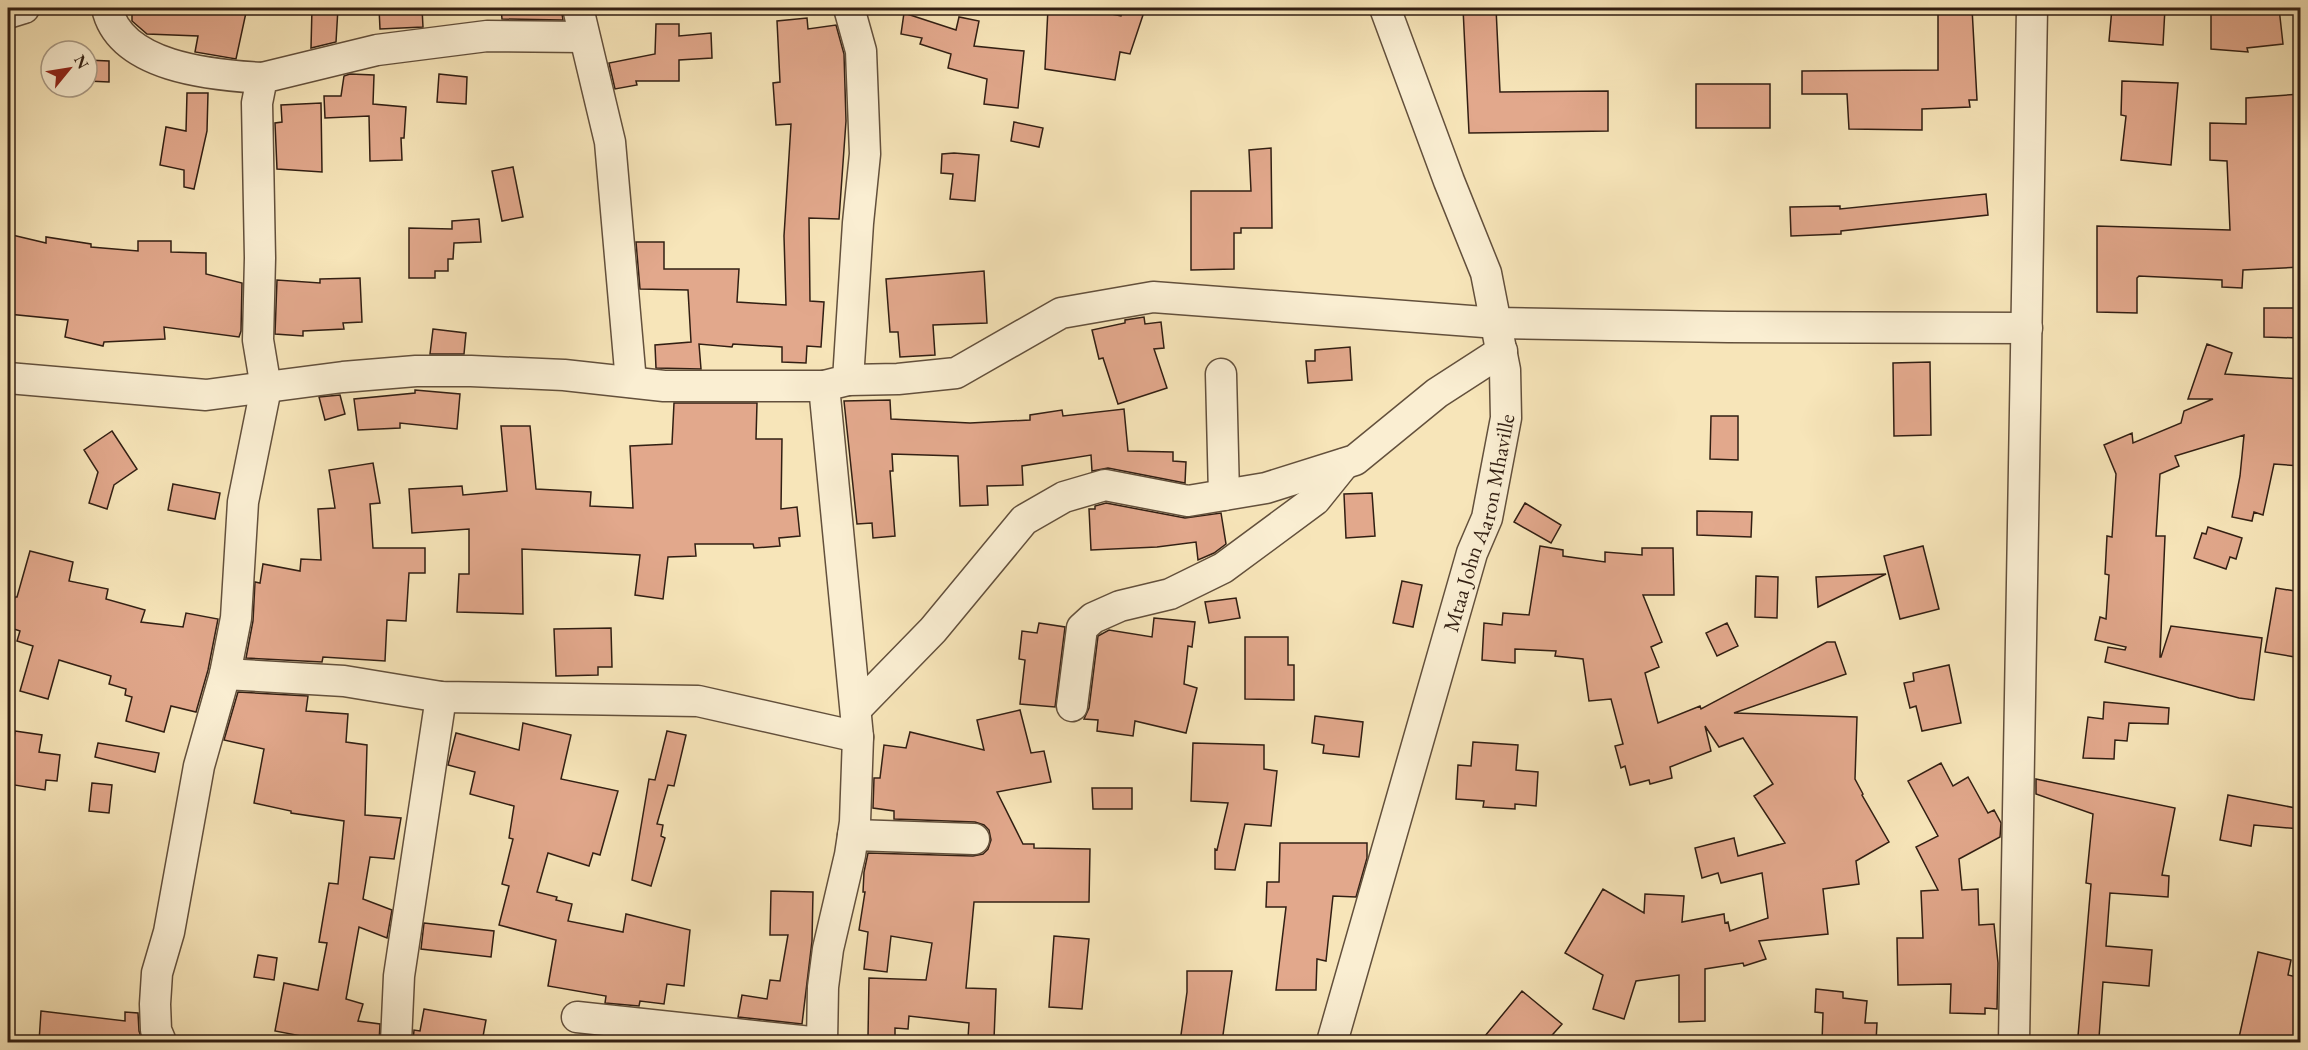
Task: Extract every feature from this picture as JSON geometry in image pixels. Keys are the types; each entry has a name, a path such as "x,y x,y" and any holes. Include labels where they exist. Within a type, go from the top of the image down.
{"street":[{"path":"8,13 24,8"},
{"path":"106,8 113,27 126,43 145,54 168,63 224,76 262,78 377,50 487,36 584,37"},
{"path":"578,8 610,142 631,382"},
{"path":"822,1042 823,987 828,949 853,835 857,723 836,383 865,154 861,51 849,8"},
{"name":"Mtaa John Aaron Mhaville","path":"1332,1042 1472,553 1487,518 1506,418 1505,370 1486,273 1449,181 1385,8"},
{"path":"2014,1042 2032,8"},
{"path":"161,1042 156,1030 157,974 169,932 199,766 225,674 236,618 243,502 266,388 258,340 260,258 257,103 262,78"},
{"path":"8,378 206,395 343,377 416,371 471,370 664,386 836,383 898,379 956,373 1061,313 1153,297 1500,337 1728,327 2026,328"},
{"path":"857,723 1024,519 1064,497 1105,485 1188,501 1266,488 1355,460 1437,393 1500,337"},
{"path":"1221,374 1224,495"},
{"path":"1072,706 1082,628 1093,618 1120,606 1170,594 1223,568 1315,500 1344,464"},
{"path":"225,674 344,681 441,697 698,701 857,723"},
{"path":"396,1042 399,976 441,697"},
{"path":"853,835 974,839"},
{"path":"577,1017 811,1042"}],"building":[{"path":"132,8 247,8 236,59 195,52 198,36 147,34 132,21"},
{"path":"312,8 338,8 336,42 311,48"},
{"path":"379,8 422,8 423,27 380,29"},
{"path":"501,8 561,8 563,20 502,19"},
{"path":"1048,8 1081,8 1121,16 1124,8 1144,12 1130,54 1120,52 1115,80 1045,69"},
{"path":"1463,8 1496,8 1500,92 1608,91 1608,131 1469,133"},
{"path":"1938,8 1972,8 1977,100 1969,100 1970,107 1922,109 1922,130 1849,129 1847,94 1802,94 1802,71 1938,70"},
{"path":"2112,8 2165,8 2163,45 2109,41"},
{"path":"2279,8 2283,44 2247,48 2248,52 2211,49 2211,9"},
{"path":"904,13 956,30 959,17 979,21 974,46 1024,51 1018,108 984,104 987,79 948,68 951,54 920,44 922,38 901,34"},
{"path":"807,18 808,29 836,25 844,54 846,121 839,219 809,218 810,301 824,302 821,347 807,346 806,363 782,362 782,347 733,344 732,347 699,344 701,369 656,368 655,345 691,342 688,290 640,289 636,242 664,242 664,269 739,269 737,302 786,305 784,236 791,124 776,125 773,83 780,82 777,21"},
{"path":"656,24 679,24 679,36 711,33 712,58 679,60 679,81 636,81 637,85 615,89 609,63 655,54"},
{"path":"99,61 109,61 109,82 99,82"},
{"path":"439,74 467,77 466,104 437,102"},
{"path":"374,75 373,104 406,107 404,138 401,138 402,160 370,161 369,116 325,118 324,96 341,96 344,76"},
{"path":"2122,81 2178,83 2171,165 2121,160 2126,116 2121,115"},
{"path":"1696,84 1770,84 1770,128 1696,128"},
{"path":"187,93 208,93 207,131 194,189 184,187 184,170 160,165 166,127 186,131"},
{"path":"2301,94 2301,267 2243,270 2242,288 2222,287 2222,280 2139,276 2137,278 2137,313 2097,312 2097,226 2230,230 2227,161 2210,160 2210,123 2246,124 2246,98"},
{"path":"321,103 322,172 277,169 275,123 282,122 281,105"},
{"path":"1014,122 1043,128 1039,147 1011,141"},
{"path":"1271,148 1272,228 1241,228 1241,233 1234,233 1234,269 1191,270 1191,191 1251,191 1249,150"},
{"path":"942,154 979,155 975,201 950,199 953,174 941,173"},
{"path":"513,167 523,217 502,221 492,171"},
{"path":"1986,194 1988,215 1841,231 1841,234 1791,236 1790,207 1840,206 1840,209"},
{"path":"479,219 481,242 454,243 453,259 448,259 448,271 435,271 435,278 409,278 409,228 452,229 452,221"},
{"path":"8,234 46,243 46,237 91,244 91,247 138,251 138,241 171,241 171,252 206,253 206,274 242,283 239,337 164,327 165,339 104,342 103,346 65,337 68,320 8,314"},
{"path":"984,271 987,323 933,325 935,355 900,357 898,332 890,332 886,279"},
{"path":"360,278 362,322 343,323 344,329 303,331 303,336 275,334 277,280 320,283 320,279"},
{"path":"2264,308 2301,308 2301,338 2264,337"},
{"path":"1144,317 1145,324 1161,322 1164,348 1154,349 1167,388 1118,404 1103,358 1099,359 1092,330"},
{"path":"433,329 466,333 464,354 430,354"},
{"path":"2207,344 2232,353 2225,374 2301,379 2301,466 2274,464 2263,515 2254,512 2252,521 2232,517 2240,476 2244,435 2175,456 2179,466 2160,474 2156,536 2165,536 2160,657 2171,626 2262,638 2254,700 2105,662 2108,647 2125,650 2126,647 2095,640 2100,617 2106,619 2109,575 2105,574 2107,536 2112,537 2116,474 2104,445 2132,433 2133,443 2181,423 2184,411 2213,399 2188,399"},
{"path":"1350,347 1352,380 1308,383 1306,361 1315,361 1315,350"},
{"path":"1930,362 1931,435 1894,436 1893,363"},
{"path":"415,390 460,394 457,429 400,423 400,428 358,430 354,399 415,393"},
{"path":"340,395 345,414 325,420 319,397"},
{"path":"890,400 891,419 970,423 1030,420 1030,415 1062,410 1063,416 1124,409 1128,451 1173,452 1173,461 1186,462 1185,483 1108,468 1092,471 1091,455 1022,466 1023,485 987,486 988,505 960,506 958,456 892,454 893,471 890,471 895,536 873,538 872,523 857,524 844,401"},
{"path":"674,403 757,403 756,439 782,439 781,509 797,507 800,536 779,538 780,546 754,548 753,544 695,544 696,556 668,557 663,599 635,595 640,555 522,549 523,614 457,612 459,574 469,574 469,529 412,533 409,489 462,486 463,495 507,491 501,426 530,426 536,489 591,492 590,506 633,508 630,446 672,444"},
{"path":"1711,416 1738,416 1738,460 1710,459"},
{"path":"112,431 137,469 114,485 107,509 89,503 98,472 84,450"},
{"path":"373,463 380,503 370,504 373,548 425,548 425,573 409,573 406,621 387,620 385,661 323,657 322,662 246,658 253,621 255,582 260,583 263,564 300,571 301,559 321,560 318,509 335,508 329,470"},
{"path":"173,484 220,493 215,519 168,510"},
{"path":"1372,493 1375,536 1346,538 1344,494"},
{"path":"1106,503 1185,518 1221,513 1226,544 1214,553 1198,560 1196,542 1157,547 1091,550 1089,509 1095,509 1095,506"},
{"path":"1525,503 1561,525 1551,543 1514,522"},
{"path":"1697,511 1752,512 1751,537 1697,535"},
{"path":"2208,527 2242,538 2236,559 2230,557 2226,569 2194,558 2202,533 2206,534"},
{"path":"1540,546 1563,550 1563,556 1605,562 1605,552 1642,555 1642,548 1673,548 1674,595 1643,595 1662,642 1651,647 1659,667 1645,673 1658,723 1700,706 1701,709 1827,642 1835,642 1846,674 1734,713 1857,717 1855,779 1889,842 1856,861 1859,884 1823,889 1828,934 1759,941 1766,959 1744,966 1743,963 1705,969 1705,1021 1679,1022 1679,975 1636,981 1624,1019 1593,1009 1603,975 1565,953 1603,889 1644,913 1645,894 1684,896 1682,922 1724,914 1725,923 1728,922 1730,931 1768,918 1762,873 1721,883 1718,873 1702,878 1695,848 1734,838 1738,856 1785,843 1754,796 1773,784 1743,738 1719,747 1705,726 1711,751 1670,767 1672,778 1650,784 1649,780 1630,785 1625,766 1621,768 1615,746 1623,744 1611,699 1589,701 1583,659 1555,656 1556,651 1515,649 1515,663 1482,660 1484,623 1502,625 1503,613 1529,615"},
{"path":"1923,546 1939,609 1900,619 1884,556"},
{"path":"30,551 73,562 69,581 108,589 106,599 145,610 141,622 183,627 186,613 218,619 208,670 196,712 171,706 164,732 126,721 132,697 125,695 126,689 109,684 111,676 59,660 48,699 20,691 33,646 17,641 20,631 8,627 8,618 15,597 17,597"},
{"path":"1886,574 1818,607 1816,577"},
{"path":"1756,576 1778,577 1777,618 1755,617"},
{"path":"1402,581 1422,585 1413,627 1393,623"},
{"path":"2276,588 2301,592 2301,658 2265,652"},
{"path":"1236,598 1240,618 1209,623 1205,602"},
{"path":"1154,618 1195,622 1192,647 1188,646 1184,684 1197,688 1186,733 1135,721 1133,736 1097,731 1098,720 1084,719 1089,708 1098,636 1109,630 1152,637"},
{"path":"1039,623 1065,627 1055,707 1020,704 1025,660 1019,659 1022,631 1037,633"},
{"path":"1727,623 1738,646 1717,656 1706,633"},
{"path":"611,628 612,667 598,667 598,675 556,676 554,629"},
{"path":"1245,637 1288,637 1288,665 1294,665 1294,700 1245,699"},
{"path":"1949,665 1961,723 1922,731 1916,706 1910,708 1904,683 1914,681 1913,673"},
{"path":"238,692 308,696 306,711 348,714 346,742 367,745 365,815 401,818 394,859 370,857 363,899 392,910 387,938 359,927 346,999 363,1004 358,1021 380,1024 379,1042 316,1042 317,1039 275,1031 284,983 318,990 327,943 319,942 329,883 338,884 344,821 291,813 291,811 254,803 264,749 224,740"},
{"path":"2104,702 2169,708 2168,724 2129,723 2127,741 2115,740 2114,759 2083,758 2088,717 2103,719"},
{"path":"1020,710 1031,753 1044,751 1051,782 997,792 1023,844 1034,844 1034,848 1090,849 1089,902 974,902 966,988 996,989 994,1039 968,1038 969,1023 909,1016 908,1029 895,1028 895,1038 868,1037 869,978 926,980 932,943 891,936 887,972 864,969 868,932 859,930 868,853 973,856 983,854 988,849 991,840 989,830 984,825 975,822 894,819 894,811 873,808 874,778 880,778 884,745 906,748 910,732 984,750 977,720"},
{"path":"1315,716 1363,722 1359,757 1323,753 1324,745 1312,743"},
{"path":"523,723 571,735 561,779 618,791 600,855 593,853 589,866 548,853 537,892 572,904 568,921 623,932 626,914 690,930 684,986 667,984 664,1004 640,1001 639,1006 605,1003 606,996 548,986 556,940 499,925 509,886 502,884 513,839 509,838 514,806 470,794 475,772 448,765 456,733 519,750"},
{"path":"15,731 42,735 39,752 60,755 57,781 46,780 45,790 8,784"},
{"path":"667,731 686,735 674,786 668,785 657,824 663,825 661,836 665,838 651,886 632,880 649,779 655,780"},
{"path":"1473,742 1518,745 1516,770 1538,772 1536,806 1515,804 1515,809 1483,807 1484,801 1456,799 1458,765 1471,766"},
{"path":"98,743 159,753 155,772 95,757"},
{"path":"1193,743 1264,745 1264,769 1277,771 1271,826 1245,824 1235,870 1215,869 1215,849 1217,850 1228,803 1191,801"},
{"path":"1941,763 1953,786 1968,777 1988,813 1994,810 2001,823 2000,837 1959,859 1962,890 1978,889 1979,925 1994,924 1998,963 1997,1009 1985,1008 1985,1014 1950,1013 1951,984 1898,985 1897,938 1923,938 1921,891 1938,890 1916,847 1938,836 1908,781"},
{"path":"2036,779 2175,808 2162,875 2169,876 2168,897 2110,893 2106,946 2152,950 2149,986 2103,982 2099,1038 2078,1036 2091,884 2086,883 2093,814 2036,794"},
{"path":"92,783 112,785 109,813 89,811"},
{"path":"1092,788 1132,788 1132,809 1093,809"},
{"path":"2228,795 2301,809 2301,829 2254,825 2251,846 2220,840"},
{"path":"1280,843 1367,843 1367,858 1356,897 1333,896 1326,961 1317,959 1316,990 1276,990 1286,907 1266,907 1267,882 1279,882"},
{"path":"771,891 813,892 812,941 802,1024 738,1017 742,995 767,999 770,980 780,981 788,935 770,935"},
{"path":"424,923 494,931 491,957 421,949"},
{"path":"1054,936 1089,939 1082,1009 1049,1007"},
{"path":"2258,952 2291,960 2288,975 2301,978 2301,1042 2238,1042"},
{"path":"258,955 277,958 274,980 254,977"},
{"path":"1187,971 1232,971 1222,1042 1180,1042 1187,992"},
{"path":"1816,989 1843,992 1843,998 1867,1001 1865,1023 1877,1023 1876,1042 1822,1042 1823,1013 1815,1012"},
{"path":"1522,991 1562,1024 1546,1042 1480,1042"},
{"path":"424,1009 486,1020 482,1042 413,1042 414,1030 420,1031"},
{"path":"41,1011 125,1021 125,1012 138,1013 139,1031 143,1042 39,1042"}]}
